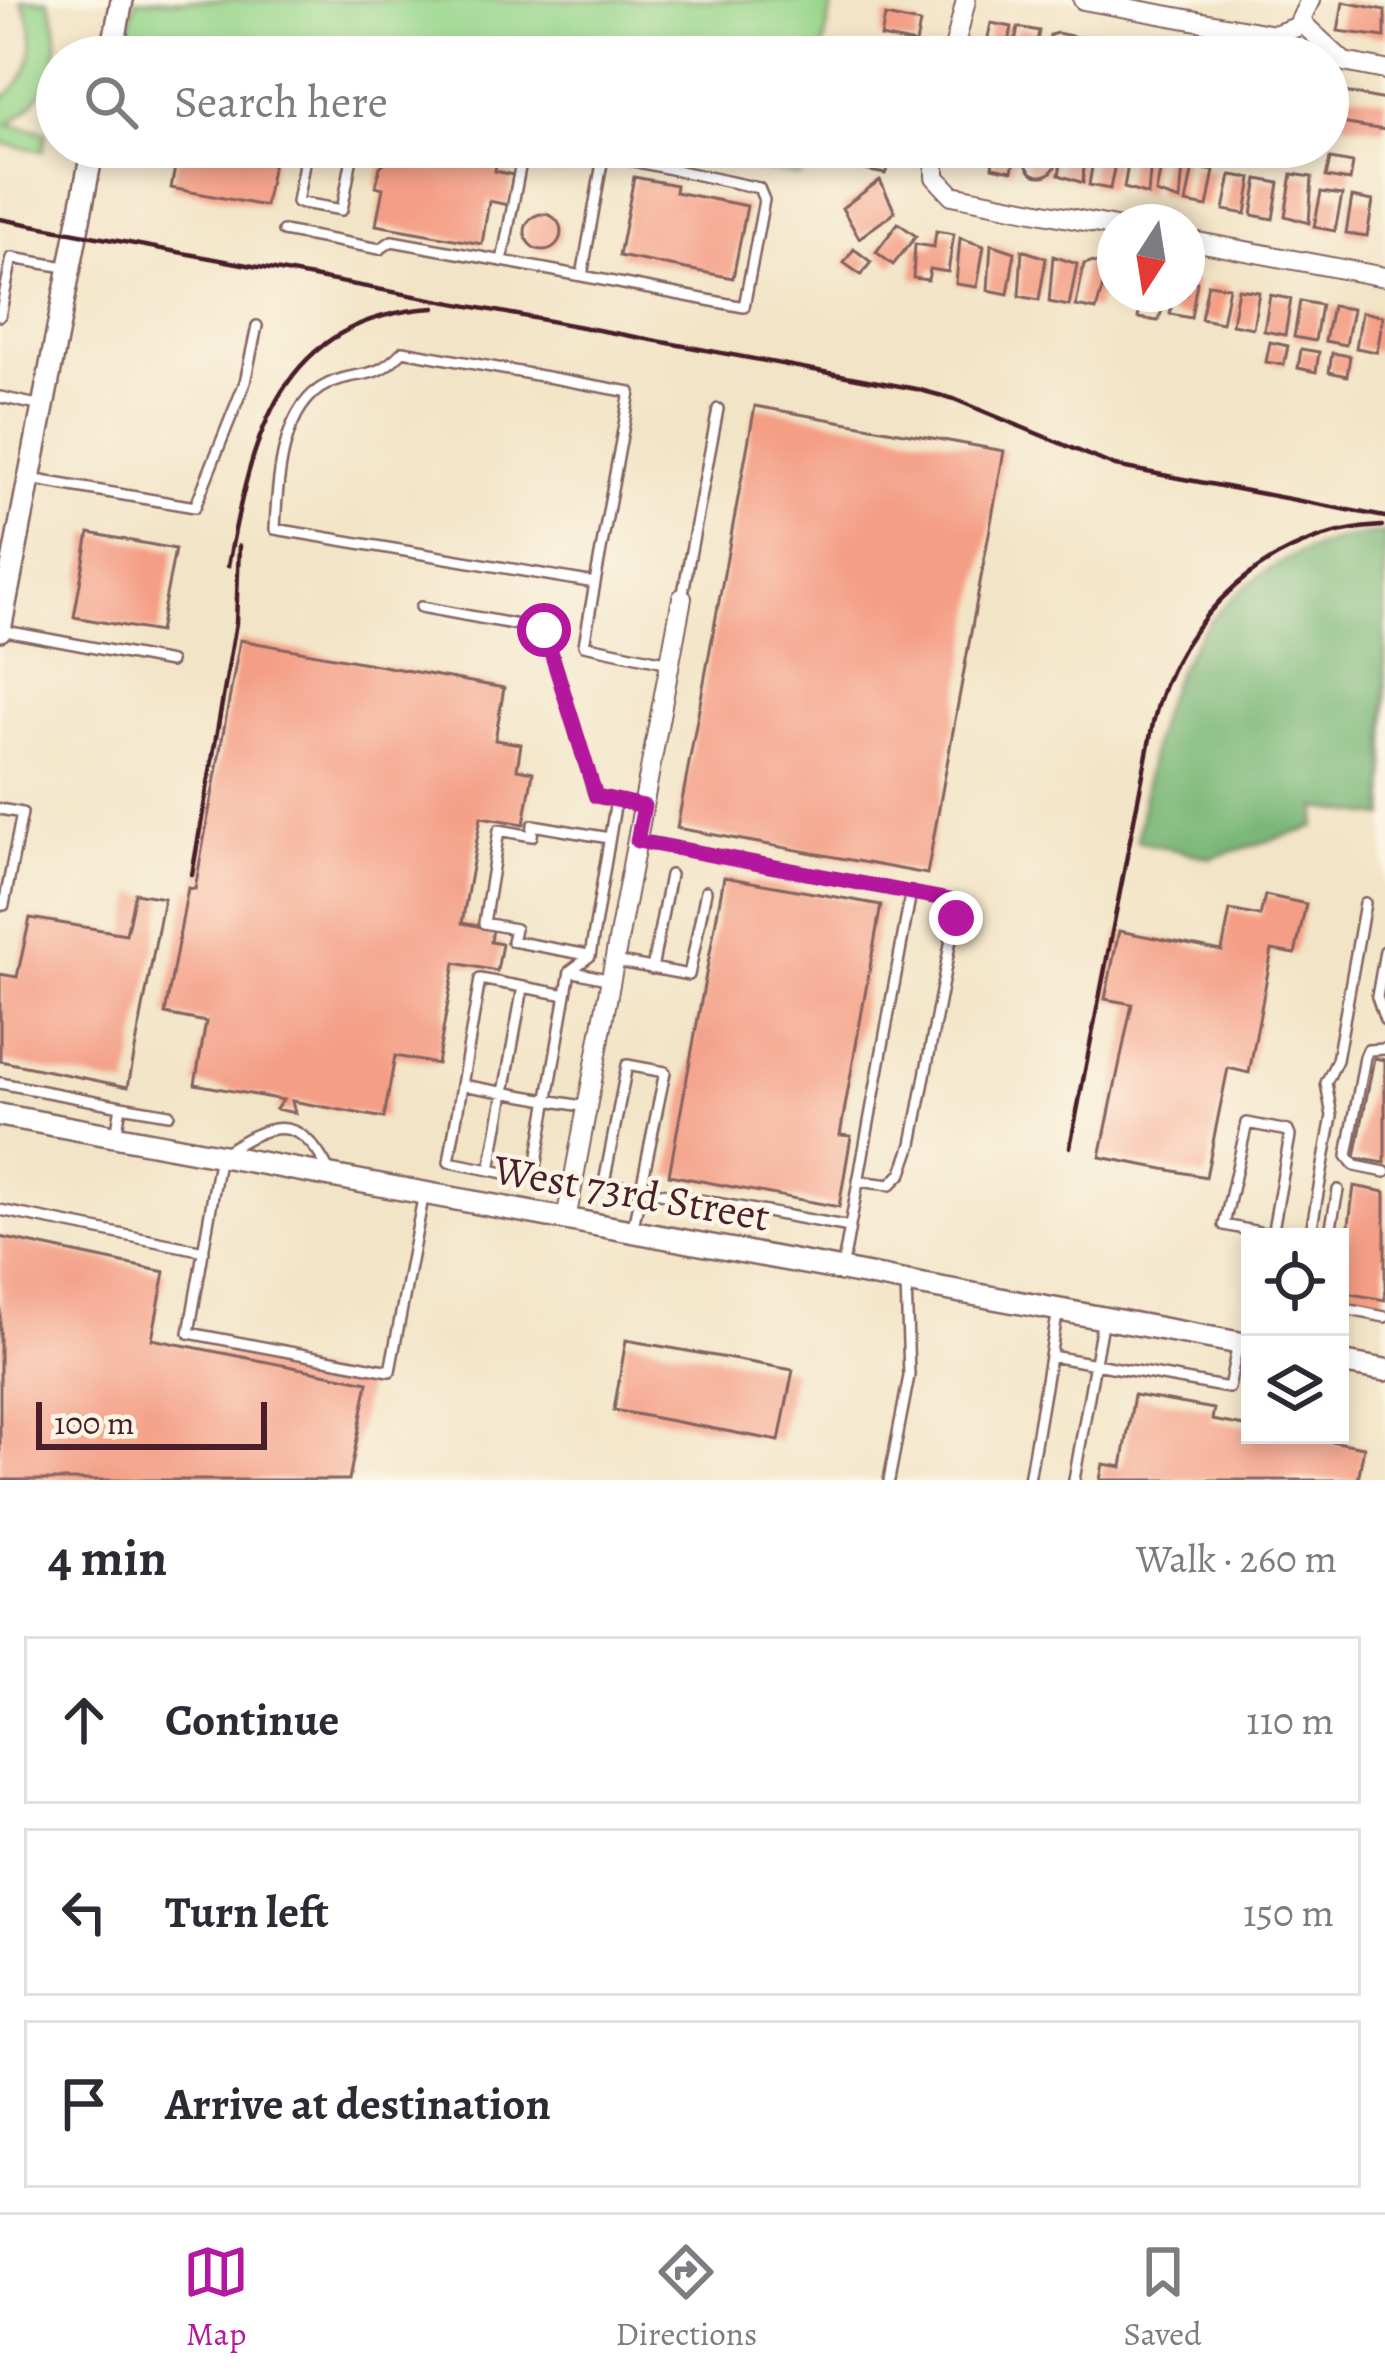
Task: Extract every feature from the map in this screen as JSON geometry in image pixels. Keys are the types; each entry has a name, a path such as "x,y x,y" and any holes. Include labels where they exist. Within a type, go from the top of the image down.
{"street":[{"path":"115,36 122,0"},
{"path":"957,36 966,0"},
{"path":"1083,0 1268,34 1287,33 1301,22 1310,0"},
{"path":"1301,22 1316,36"},
{"path":"1349,63 1385,70"},
{"path":"1,619 8,550 29,479 89,168"},
{"path":"934,168 934,178 963,199 1097,224"},
{"path":"1205,243 1385,277"},
{"path":"566,1220 682,598"},
{"name":"West 73rd Street","path":"0,1114 1241,1343"},
{"path":"1349,1364 1385,1370"}],"lane":[{"path":"303,168 297,202 343,210 350,168"},
{"path":"502,261 520,168"},
{"path":"582,276 601,168"},
{"path":"283,231 380,249 392,241 744,307 764,200 759,188 658,168"},
{"path":"0,316 6,257 70,268"},
{"path":"29,479 195,507 245,382 257,326"},
{"path":"596,583 275,529 295,418 322,386 374,376 403,351 630,392 596,583 584,645 670,664"},
{"path":"0,397 43,406"},
{"path":"682,598 718,409"},
{"path":"421,608 544,630 596,796 644,806"},
{"path":"1,619 170,662"},
{"path":"566,995 480,979 449,1162 534,1178 548,1100 566,995 570,971 590,956 616,800"},
{"path":"0,808 22,812 4,905 0,904"},
{"path":"590,956 512,941 515,929 484,923 491,877 500,830 532,836 533,825 609,838"},
{"path":"637,841 949,900 956,918 902,1173 890,1184 858,1181"},
{"path":"652,969 670,875"},
{"path":"570,971 652,969 689,975 706,890"},
{"path":"842,1270 910,892"},
{"path":"1312,1228 1332,1116 1326,1083 1337,1060 1365,903"},
{"path":"1385,951 1377,997 1385,1020"},
{"path":"490,1170 523,987"},
{"path":"1385,1049 1368,1050 1365,1057 1347,1156 1355,1166 1385,1172"},
{"path":"597,1059 665,1072 632,1232"},
{"path":"627,1065 604,1183 850,1227"},
{"path":"0,1083 169,1114"},
{"path":"462,1085 587,1107"},
{"path":"116,1136 122,1106"},
{"path":"1247,1123 1288,1131 1291,1136 1272,1234 1224,1225 1247,1123"},
{"path":"332,1176 315,1147 291,1129 263,1130 220,1155 189,1333 390,1371 424,1193"},
{"path":"1331,1228 1338,1190"},
{"path":"0,1210 204,1251"},
{"path":"889,1480 909,1376 906,1282"},
{"path":"1029,1480 1058,1310"},
{"path":"1349,1310 1385,1316"},
{"path":"1074,1480 1103,1318"},
{"path":"1051,1356 1229,1388 1241,1353"}],"green space":[{"path":"21,0 48,0 57,36 36,36 36,100 8,124 36,130 36,150 0,143 0,101 21,80 31,55 28,14"},
{"path":"135,0 833,0 825,36 129,36"},
{"path":"750,168 802,168 800,177"},
{"path":"1385,533 1385,817 1318,808 1315,827 1211,858 1137,841 1159,720 1198,637 1249,584 1279,564 1312,548"}],"building":[{"path":"1343,2 1385,10 1385,37 1338,31"},
{"path":"885,16 920,23 918,36 881,36"},
{"path":"991,23 1012,27 1010,36 988,36"},
{"path":"1018,27 1039,31 1038,36 1016,36"},
{"path":"1349,93 1385,100 1385,130 1349,124"},
{"path":"1353,163 1350,181 1326,177 1328,168 1349,168"},
{"path":"175,168 272,168 265,206 171,188"},
{"path":"380,168 495,168 513,175 508,205 489,201 482,244 376,225 383,188 376,186"},
{"path":"856,168 888,168 885,174"},
{"path":"1028,168 1054,168 1041,176"},
{"path":"1060,168 1084,168 1083,183 1059,175"},
{"path":"1092,168 1114,168 1110,189 1089,185"},
{"path":"1127,168 1150,168 1148,195 1124,188"},
{"path":"1161,168 1183,168 1180,201 1156,193"},
{"path":"1193,168 1214,171 1207,207 1186,203"},
{"path":"1292,174 1312,177 1309,223 1285,216"},
{"path":"1231,175 1252,178 1246,214 1224,210"},
{"path":"634,177 676,185 675,192 747,206 733,278 619,256"},
{"path":"1258,179 1279,183 1273,219 1252,215"},
{"path":"880,180 895,212 859,238 842,208"},
{"path":"1321,192 1342,195 1335,231 1314,227"},
{"path":"1352,197 1373,201 1367,236 1346,233"},
{"path":"543,214 556,219 561,232 556,245 543,250 530,245 525,232 530,219"},
{"path":"898,223 916,236 893,265 876,252"},
{"path":"936,231 954,234 948,272 930,269 928,280 913,278 915,244 934,247"},
{"path":"960,238 984,246 977,287 956,284"},
{"path":"991,244 1015,252 1008,294 988,290"},
{"path":"854,249 871,262 861,275 844,263"},
{"path":"1022,250 1046,258 1039,300 1019,296"},
{"path":"1053,256 1077,264 1069,306 1049,302"},
{"path":"1097,263 1096,310 1076,306 1084,264"},
{"path":"1208,284 1229,287 1222,323 1201,319"},
{"path":"1238,289 1259,292 1253,328 1232,324"},
{"path":"1270,295 1291,299 1285,335 1264,331"},
{"path":"1300,301 1321,305 1315,341 1294,337"},
{"path":"1332,306 1353,309 1346,345 1325,341"},
{"path":"1139,312 1161,312 1158,321 1138,318"},
{"path":"1362,312 1383,316 1377,352 1356,348"},
{"path":"1270,342 1288,346 1284,365 1266,362"},
{"path":"1301,349 1319,352 1316,372 1298,368"},
{"path":"1332,353 1350,356 1347,376 1329,372"},
{"path":"755,406 1004,451 927,874 677,828"},
{"path":"89,533 175,549 159,632 74,617"},
{"path":"240,640 504,688 495,740 521,744 517,769 533,772 524,824 481,817 462,923 493,929 491,942 502,944 497,971 455,963 437,1064 395,1056 384,1118 292,1101 295,1113 276,1109 283,1100 195,1084 206,1022 165,1014 188,888 195,889"},
{"path":"724,877 881,905 840,1135 851,1136 839,1207 669,1175"},
{"path":"135,893 164,898 128,1087 0,1061 0,974 17,977 30,918 126,934"},
{"path":"1265,895 1306,904 1295,954 1272,950 1249,1073 1228,1068 1206,1177 1100,1157 1132,1004 1105,999 1119,931 1222,951 1230,910 1260,916"},
{"path":"1374,1058 1385,1060 1385,1163 1355,1158"},
{"path":"1354,1186 1385,1192 1385,1300 1349,1294"},
{"path":"0,1237 165,1272 152,1339 368,1382 349,1480 0,1480"},
{"path":"626,1340 793,1370 779,1441 614,1410"},
{"path":"1134,1395 1214,1409 1212,1420 1241,1425 1241,1444 1364,1447 1358,1480 1100,1480 1103,1464 1122,1467"}],"railway":[{"path":"0,219 916,389 954,399 1115,466 1385,517"},
{"path":"228,566 248,473 263,430 282,392 307,360 340,334 382,316 435,308"},
{"path":"1070,1147 1153,723 1165,684 1207,615 1267,562 1302,544 1382,526"},
{"path":"192,875 236,623 239,546"}],"route":[{"path":"544,630 596,796 644,806 637,841 949,900 956,918"}]}
